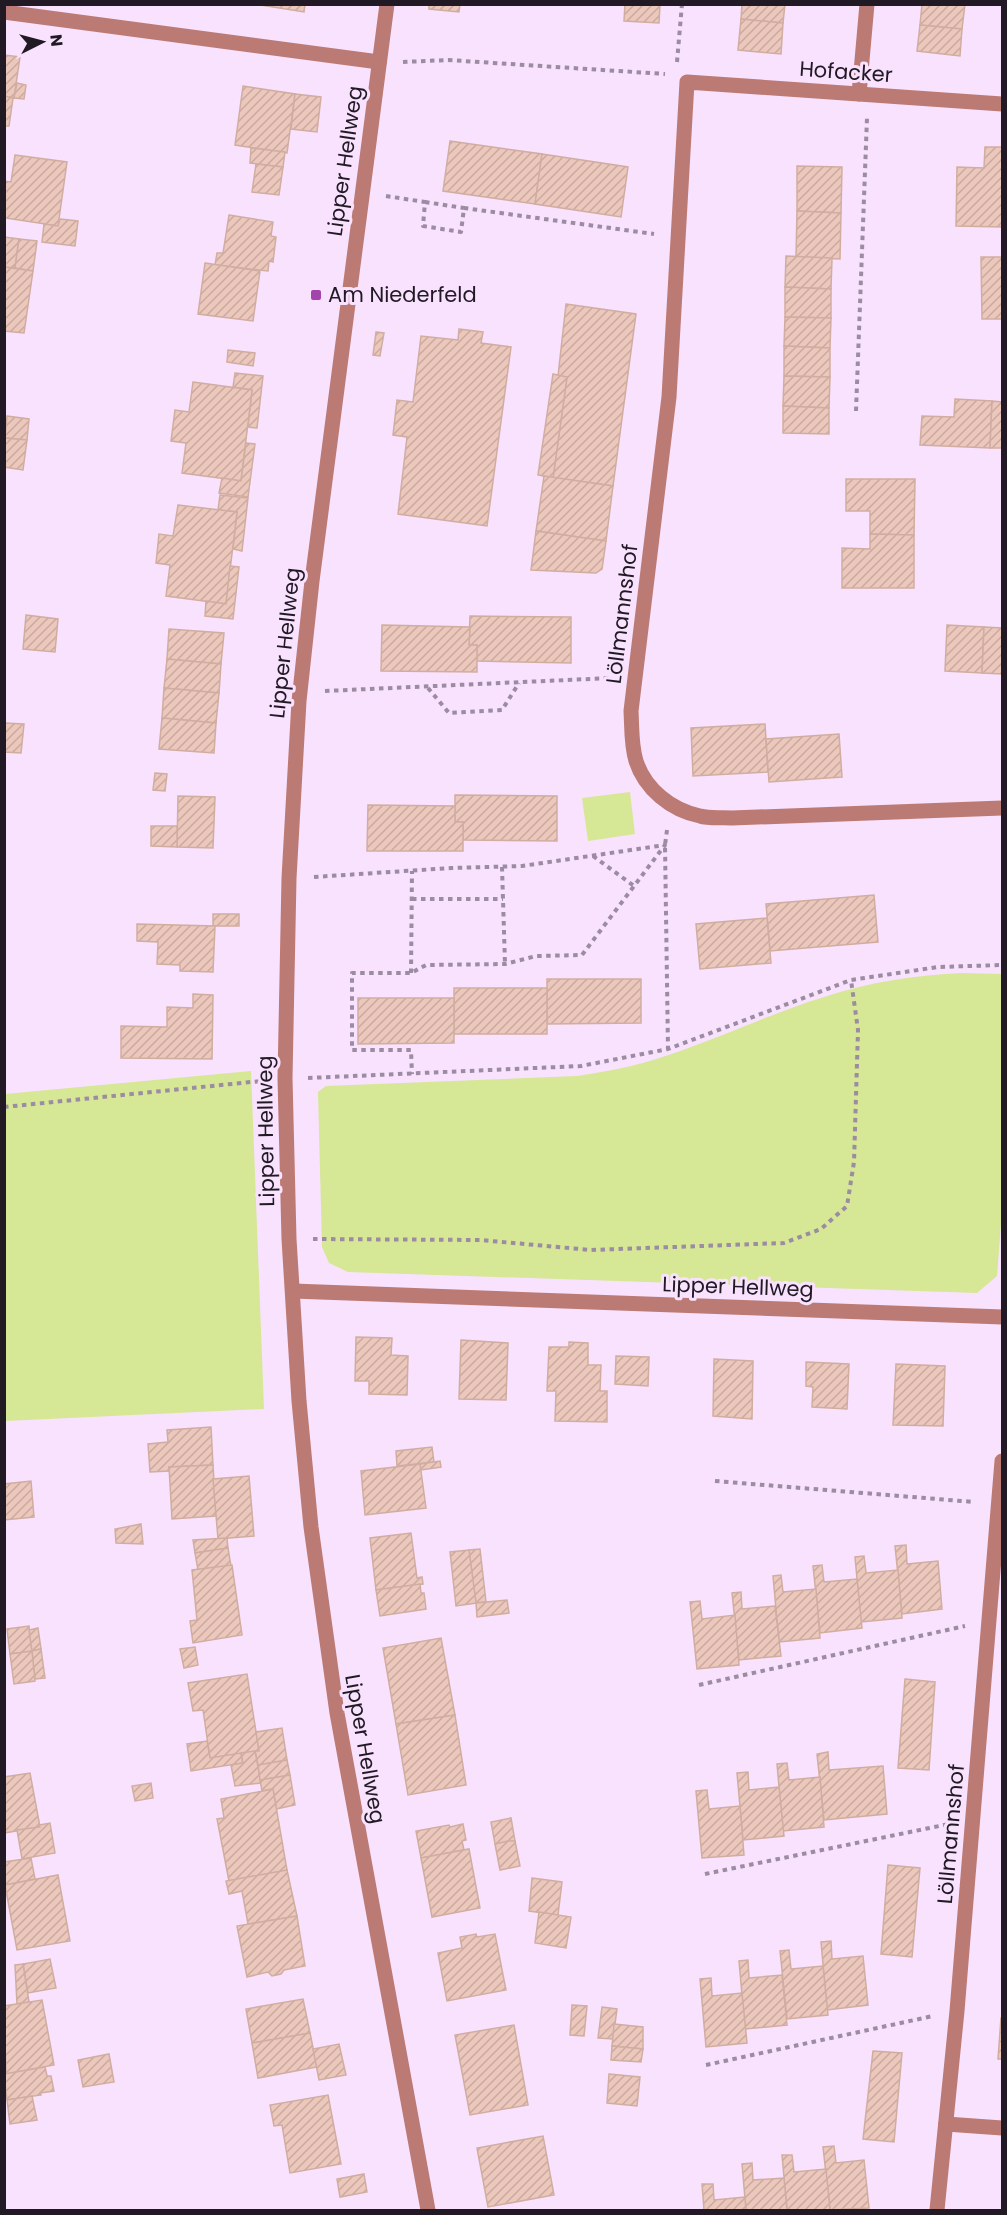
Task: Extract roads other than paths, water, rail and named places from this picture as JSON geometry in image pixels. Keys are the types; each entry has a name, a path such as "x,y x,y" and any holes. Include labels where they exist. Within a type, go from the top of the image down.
{"street":[{"name":"Lipper Hellweg","path":"387,4 312,581 300,691 289,878 285,1078 290,1239 299,1401 311,1527 337,1713 428,2211"},
{"path":"863,94 867,4"},
{"path":"4,12 379,63"},
{"name":"Hofacker","path":"682,78 1002,104"},
{"name":"Löllmannshof","path":"682,78 679,237 669,397 631,711 632,740 637,763 651,788 670,805 700,817 732,818 1002,808"},
{"name":"Lipper Hellweg","path":"293,1291 1002,1317"},
{"name":"Löllmannshof","path":"937,2211 957,2011 1002,1461"},
{"path":"946,2124 1002,2128"}],"place":[{"name":"Am Niederfeld","path":"316,295"}]}
